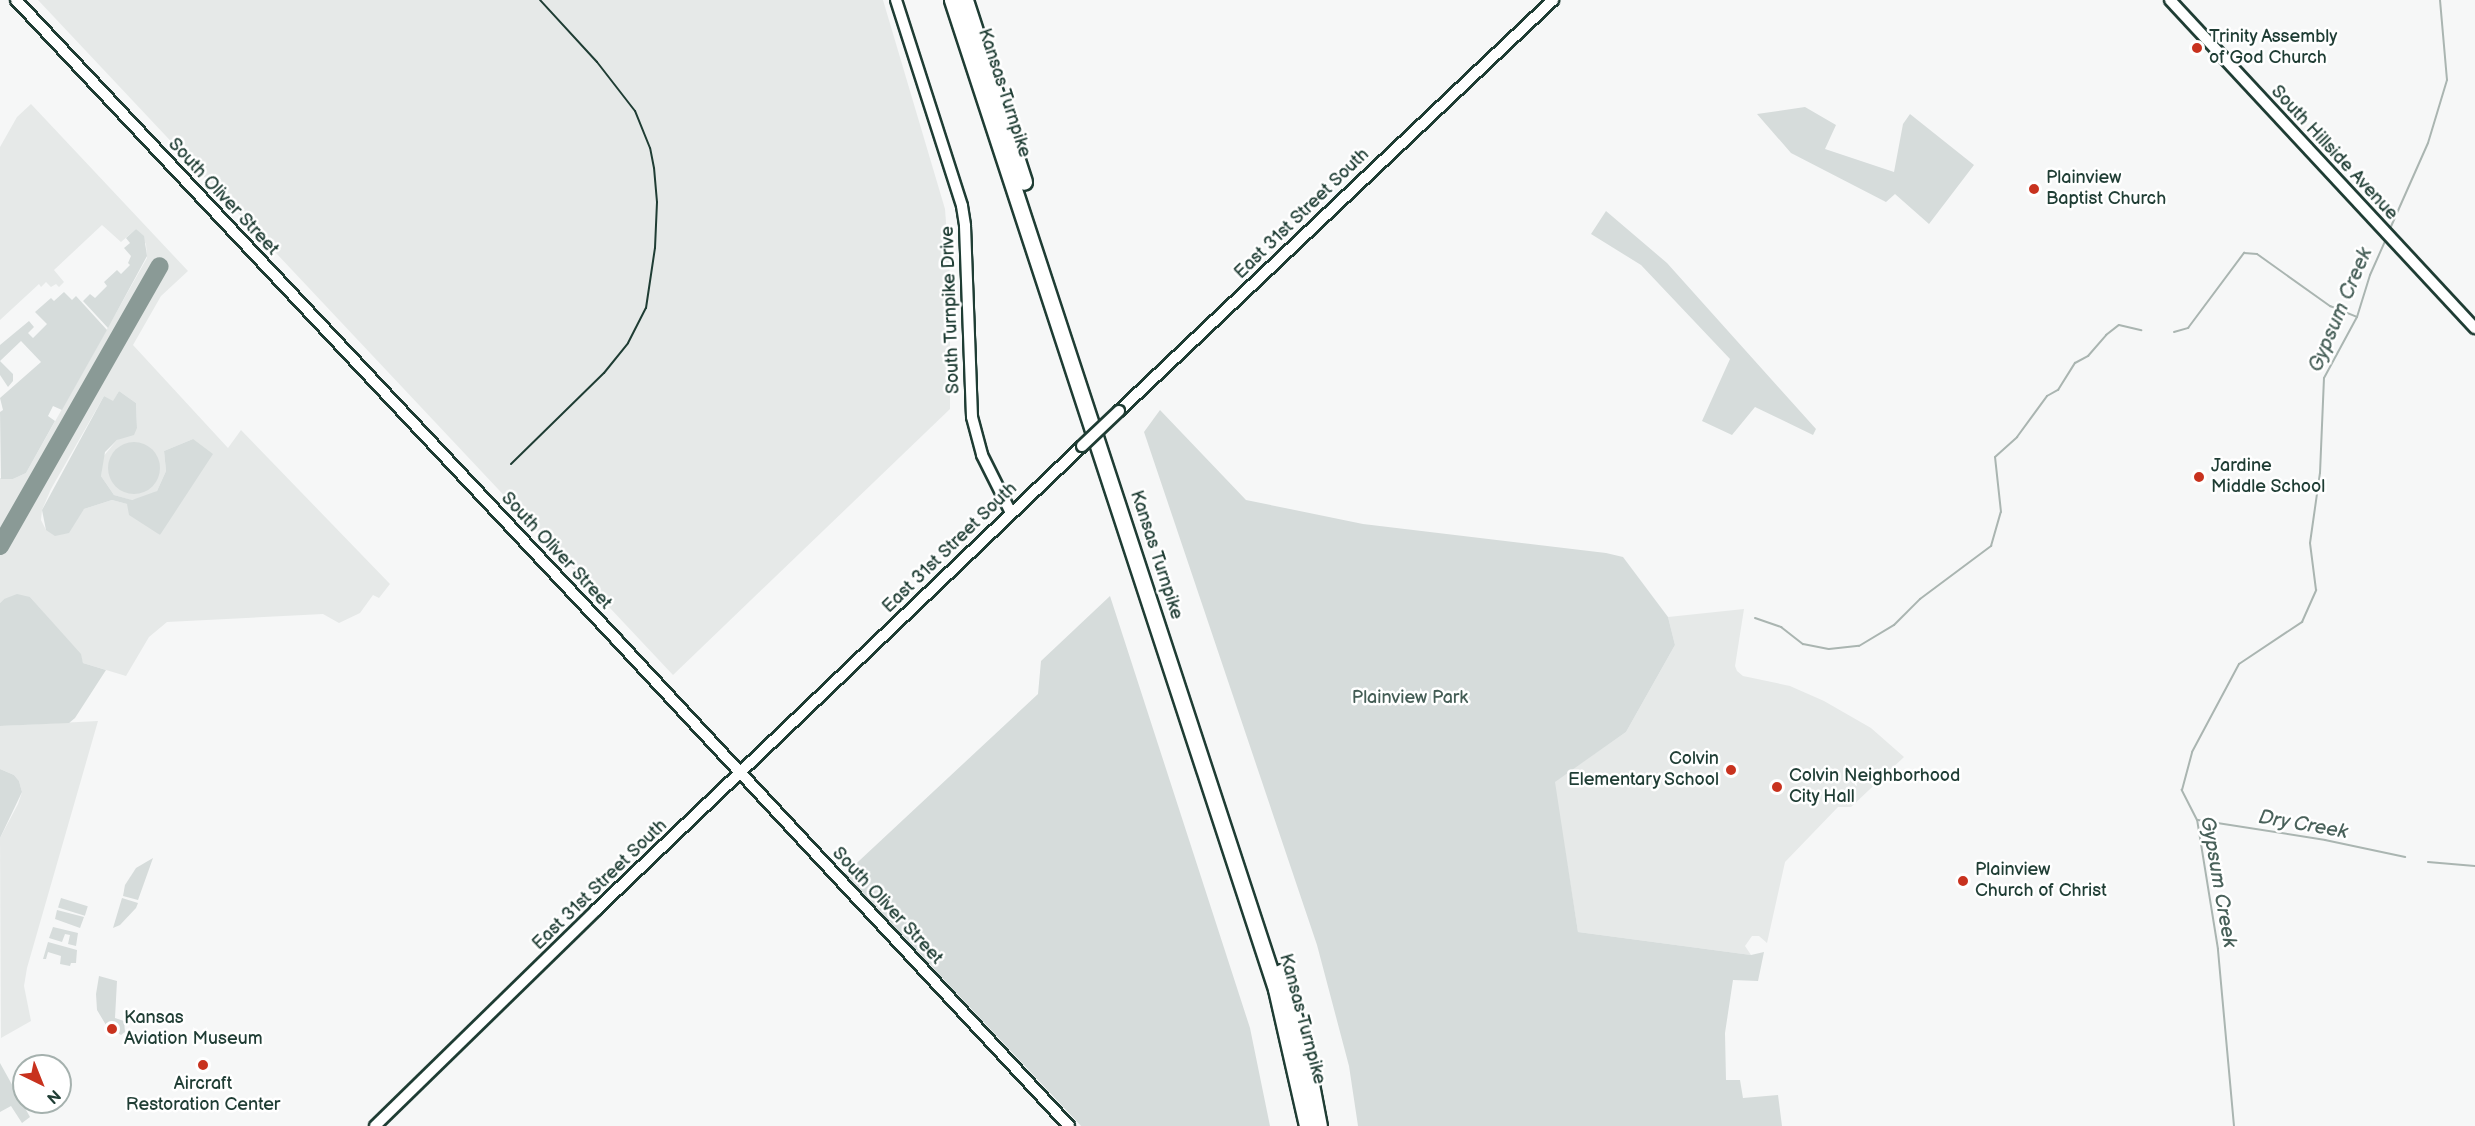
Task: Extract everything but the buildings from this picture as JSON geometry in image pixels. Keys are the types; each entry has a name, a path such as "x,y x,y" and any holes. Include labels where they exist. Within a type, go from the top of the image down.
{"highway":[{"name":"Kansas Turnpike","path":"952,0 1276,989 1308,1126"},
{"name":"Kansas Turnpike","path":"965,0 1285,984 1306,1058 1319,1126"}],"street":[{"name":"South Oliver Street","path":"16,0 1070,1126"},
{"name":"South Turnpike Drive","path":"896,0 962,206 965,226 972,417 982,454 1011,513"},
{"name":"East 31st Street South","path":"375,1126 1011,513 1553,0"},
{"name":"South Hillside Avenue","path":"2170,0 2475,328"}],"shaded area":[{"path":"38,0 883,0 945,209 950,276 950,409 673,675"},
{"path":"31,104 188,271 161,296 133,345 228,448 241,430 390,584 379,598 373,595 360,613 339,623 323,614 167,622 149,637 126,676 83,663 80,654 30,597 4,599 0,603 0,478 13,479 26,473 147,258 146,244 136,229 121,242 102,225 54,270 64,282 59,287 56,284 51,287 46,282 41,287 39,284 0,320 0,147 17,117","holes":["119,391 136,403 137,428 117,440 102,458 101,476 114,495 131,500 146,498 157,491 166,471 164,451 193,439 160,535 127,504 112,500 84,509 46,530 41,520 42,510 51,489 104,396 113,402"]},
{"name":"Colvin Elementary School","path":"1744,609 1735,666 1737,671 1743,676 1790,686 1824,701 1871,728 1904,757 1851,807 1838,807 1785,862 1767,943 1759,936 1752,936 1745,946 1751,955 1578,932 1554,782 1626,732 1675,645 1668,617"},
{"path":"98,721 27,968 24,986 31,1021 1,1038 0,838 22,792 19,781 14,775 0,769 0,726"}],"green space":[{"path":"1805,107 1836,125 1825,149 1894,172 1903,124 1910,114 1974,165 1929,224 1895,194 1886,202 1791,153 1757,114"},
{"path":"1606,211 1667,263 1816,429 1813,435 1755,407 1732,435 1702,421 1730,359 1641,265 1591,234"},
{"path":"136,229 144,236 147,256 108,328 83,301 90,294 95,298 107,286 104,282 117,270 121,274 130,265 128,263 131,256 124,248 130,243 126,238"},
{"path":"64,292 72,300 76,296 107,330 62,410 53,406 48,416 55,421 26,473 13,479 1,479 0,412 3,410 0,398 41,362 21,341 0,361 0,345 29,321 34,327 28,333 33,338 47,324 35,312 51,298 54,301"},
{"path":"0,361 13,374 13,381 8,387 0,375"},
{"path":"119,391 136,403 137,428 134,435 117,440 105,452 101,476 114,495 132,500 157,491 166,471 164,451 193,439 213,454 160,535 129,515 127,504 112,500 84,509 69,533 55,536 46,530 42,510 104,396 113,401"},
{"name":"Plainview Park","path":"1160,410 1246,500 1363,524 1606,553 1623,557 1668,617 1675,645 1626,732 1555,782 1578,932 1751,955 1764,952 1758,981 1733,980 1725,1033 1726,1080 1740,1080 1743,1098 1778,1095 1782,1126 1358,1126 1349,1066 1317,945 1144,432"},
{"path":"134,442 144,444 152,450 158,458 160,468 158,478 152,486 144,492 134,494 124,492 116,486 110,478 108,468 110,458 116,450 124,444"},
{"path":"17,594 30,597 81,654 83,663 106,670 75,718 69,723 0,726 0,603"},
{"path":"1110,596 1250,1028 1270,1126 1081,1126 845,874 1038,694 1041,661"},
{"path":"0,769 14,775 19,781 22,792 0,838"},
{"path":"153,858 138,900 123,896 125,885 136,868"},
{"path":"61,898 88,906 85,916 58,908"},
{"path":"122,898 138,903 120,925 113,928"},
{"path":"57,910 84,917 80,928 55,919"},
{"path":"53,927 78,933 76,946 68,944 70,935 65,934 62,942 49,938"},
{"path":"48,942 77,950 76,963 71,963 70,966 60,964 61,956 48,952 46,959 43,959"},
{"path":"99,976 117,981 115,1018 124,1021 125,1032 121,1035 106,1025 97,1010 96,994"},
{"path":"0,1063 12,1085 12,1108 0,1112"},
{"path":"16,1114 28,1114 30,1117 22,1123"}],"waterway":[{"name":"Gypsum Creek","path":"2389,231 2428,143 2447,80 2440,0"},
{"name":"Gypsum Creek","path":"2234,1126 2218,949 2197,820 2182,790 2192,752 2239,664 2302,622 2316,590 2310,543 2320,473 2324,378 2357,317 2370,275 2386,239"},
{"path":"2174,332 2188,328 2244,253 2257,254 2330,306 2357,317"},
{"path":"1755,618 1781,627 1803,644 1829,649 1859,646 1894,625 1920,599 1991,546 2001,512 1995,457 2017,437 2047,396 2058,390 2075,363 2088,356 2106,335 2119,325 2141,330"},
{"name":"Dry Creek","path":"2198,820 2325,840 2405,857"},
{"name":"Dry Creek","path":"2428,862 2475,866"}],"taxiway":[{"path":"0,546 160,266"}],"railway":[{"path":"511,464 604,373 628,343 646,308 655,248 657,202 654,168 650,148 635,111 597,62 540,0"}],"place":[{"name":"Trinity Assembly of God Church","path":"2197,48"},
{"name":"Plainview Baptist Church","path":"2034,189"},
{"name":"Jardine Middle School","path":"2199,477"},
{"name":"Colvin Elementary School","path":"1731,770"},
{"name":"Colvin Neighborhood City Hall","path":"1777,787"},
{"name":"Plainview Church of Christ","path":"1963,881"},
{"name":"Kansas Aviation Museum","path":"112,1029"},
{"name":"Aircraft Restoration Center","path":"203,1065"}]}
